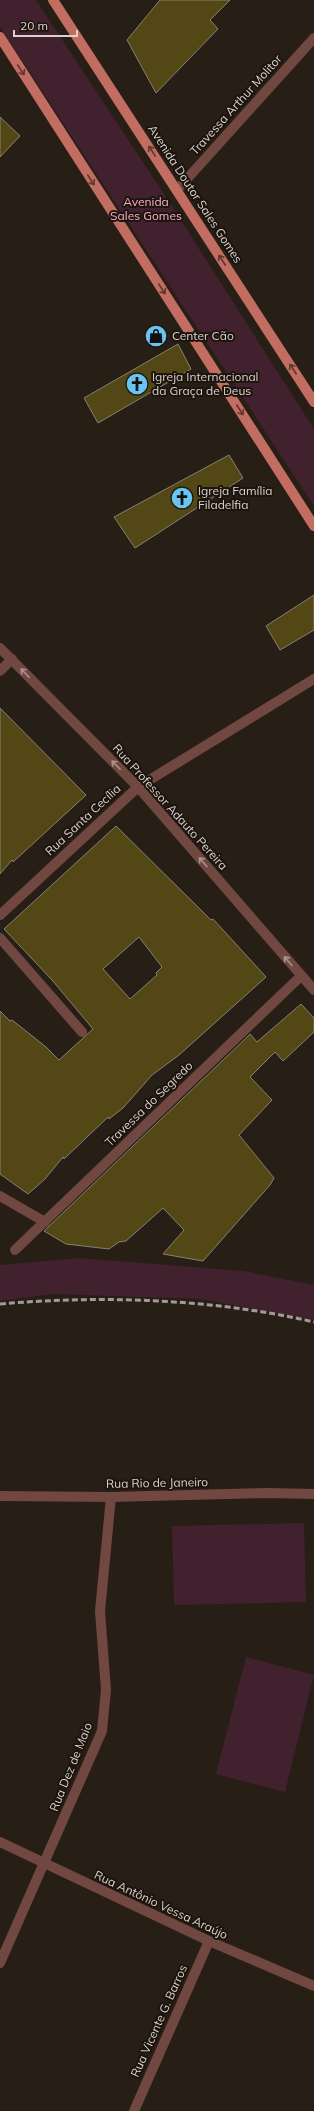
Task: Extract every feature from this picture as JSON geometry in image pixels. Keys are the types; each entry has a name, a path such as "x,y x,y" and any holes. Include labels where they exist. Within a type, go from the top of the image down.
{"main road":[{"name":"Avenida Doutor Sales Gomes","path":"53,0 314,402"},
{"path":"0,37 314,526"}],"street":[{"name":"Travessa Arthur Molitor","path":"177,190 314,38"},
{"name":"Rua Professor Adauto Pereira","path":"0,648 138,787 314,990"},
{"path":"0,671 12,659"},
{"name":"Rua Santa Cecília","path":"0,915 138,787 314,679"},
{"path":"0,938 82,1032"},
{"name":"Travessa do Segredo","path":"15,1250 301,976"},
{"path":"0,1196 45,1222"},
{"name":"Rua Rio de Janeiro","path":"0,1496 112,1497 268,1493 314,1494"},
{"name":"Rua Dez de Maio","path":"0,1963 102,1731 106,1690 100,1611 112,1497"},
{"name":"Rua Antônio Vessa Araújo","path":"0,1842 209,1942 314,1986"},
{"name":"Rua Vicente G. Barros","path":"134,2111 209,1942"}],"green space":[{"name":"Avenida Sales Gomes","path":"0,0 36,0 166,197 314,429 314,506 0,27"},
{"path":"79,1258 243,1271 314,1285 314,1320 201,1299 53,1294 0,1301 0,1265"},
{"path":"304,1523 306,1602 174,1605 172,1526"},
{"path":"246,1657 314,1675 285,1792 216,1774"}],"building":[{"path":"160,0 230,0 210,20 218,29 156,93 127,40"},
{"path":"0,117 20,136 0,157"},
{"name":"Igreja Internacional da Graça de Deus","path":"178,344 191,369 98,423 84,398"},
{"name":"Igreja Família Filadelfia","path":"229,455 243,478 135,548 114,517"},
{"path":"314,595 314,630 280,650 266,626"},
{"path":"0,708 86,795 13,862 12,860 0,874"},
{"path":"116,826 211,920 213,919 266,977 179,1055 152,1075 123,1108 109,1119 108,1117 64,1159 63,1157 45,1179 28,1194 0,1174 0,1011 10,1021 12,1020 46,1047 59,1060 93,1029 52,980 4,929","holes":["139,937 162,967 156,973 157,975 130,999 103,969"]},
{"path":"301,1004 314,1018 314,1032 283,1061 275,1052 250,1077 272,1100 239,1135 274,1178 270,1185 203,1261 163,1254 184,1230 163,1208 126,1241 119,1242 109,1249 66,1244 44,1231 250,1034 257,1042"}],"railway":[{"path":"0,1304 78,1300 158,1301 238,1308 314,1322"}],"place":[{"name":"Center Cão","path":"156,336"},
{"name":"Igreja Internacional da Graça de Deus","path":"137,384"},
{"name":"Igreja Família Filadelfia","path":"182,498"}]}
